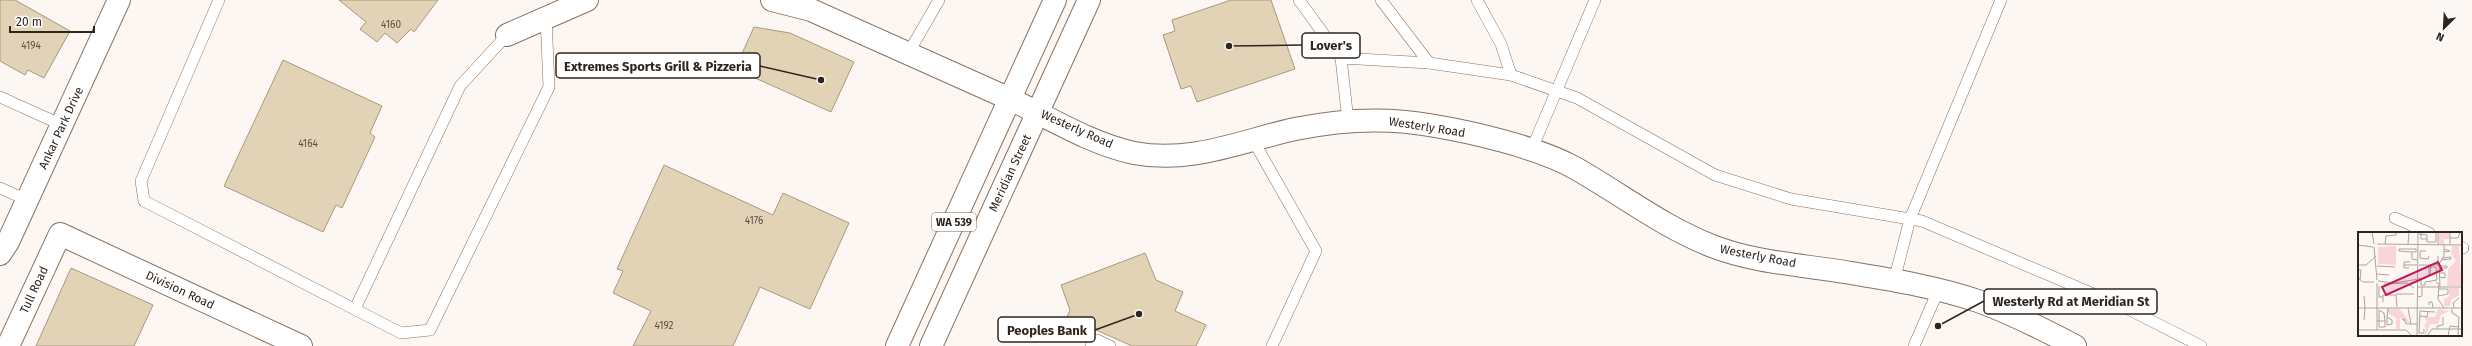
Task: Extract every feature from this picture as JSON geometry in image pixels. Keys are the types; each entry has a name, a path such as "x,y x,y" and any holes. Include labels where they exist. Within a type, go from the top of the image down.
{"main road":[{"name":"Ankar Park Drive","path":"0,254 8,242 120,0"},
{"path":"507,34 587,0"},
{"name":"Westerly Road","path":"772,0 811,10 909,52 1093,139 1133,152 1189,156 1296,129 1348,120 1390,120 1430,125 1480,136 1531,151 1573,167 1645,212 1714,247 1760,258 1894,281 1975,300 2013,314 2075,346"},
{"name":"WA 539","path":"897,346 1055,0"},
{"name":"Meridian Street","path":"931,346 1089,0"},
{"name":"Tull Road","path":"8,346 60,234"},
{"name":"Division Road","path":"60,234 300,346"}],"lane":[{"path":"218,0 141,181 144,201 401,333 430,330 549,87 546,17"},
{"path":"909,52 939,0"},
{"path":"1299,0 1341,58 1348,120"},
{"path":"1381,0 1429,63"},
{"path":"1477,0 1501,44 1511,75"},
{"path":"1531,151 1595,0"},
{"path":"1894,281 1910,219 2001,0"},
{"path":"355,309 460,86 507,34"},
{"path":"1341,58 1429,63 1511,75 1556,89 1577,98 1715,176 1791,198 1922,221 2124,307 2201,346"},
{"path":"0,97 62,125"},
{"path":"1253,140 1316,252 1272,346"},
{"path":"0,188 27,200"},
{"path":"2395,218 2427,232"},
{"path":"1914,346 1938,291"},
{"path":"1091,346 1097,340 1110,346"}],"building":[{"path":"0,0 15,0 70,31 44,78 28,70 25,75 0,61"},
{"path":"339,0 438,0 414,32 411,29 397,43 385,33 377,42 360,29 366,22"},
{"path":"1231,0 1271,0 1295,69 1197,102 1191,86 1181,89 1163,35 1175,31 1172,20"},
{"path":"754,27 790,33 854,62 831,112 735,69"},
{"path":"283,60 382,106 370,133 375,137 342,208 336,205 323,232 224,186"},
{"path":"664,165 773,215 783,193 849,223 810,309 760,287 733,346 633,346 651,311 613,293 623,271 617,269"},
{"path":"1145,253 1156,280 1183,292 1175,311 1206,325 1196,346 1132,346 1067,317 1070,310 1061,285"},
{"path":"71,268 153,305 134,346 36,346"}],"place":[{"name":"Lover's","path":"1229,46"},
{"name":"Extremes Sports Grill & Pizzeria","path":"821,80"},
{"name":"Peoples Bank","path":"1139,314"},
{"name":"Westerly Rd at Meridian St","path":"1938,326"}]}
